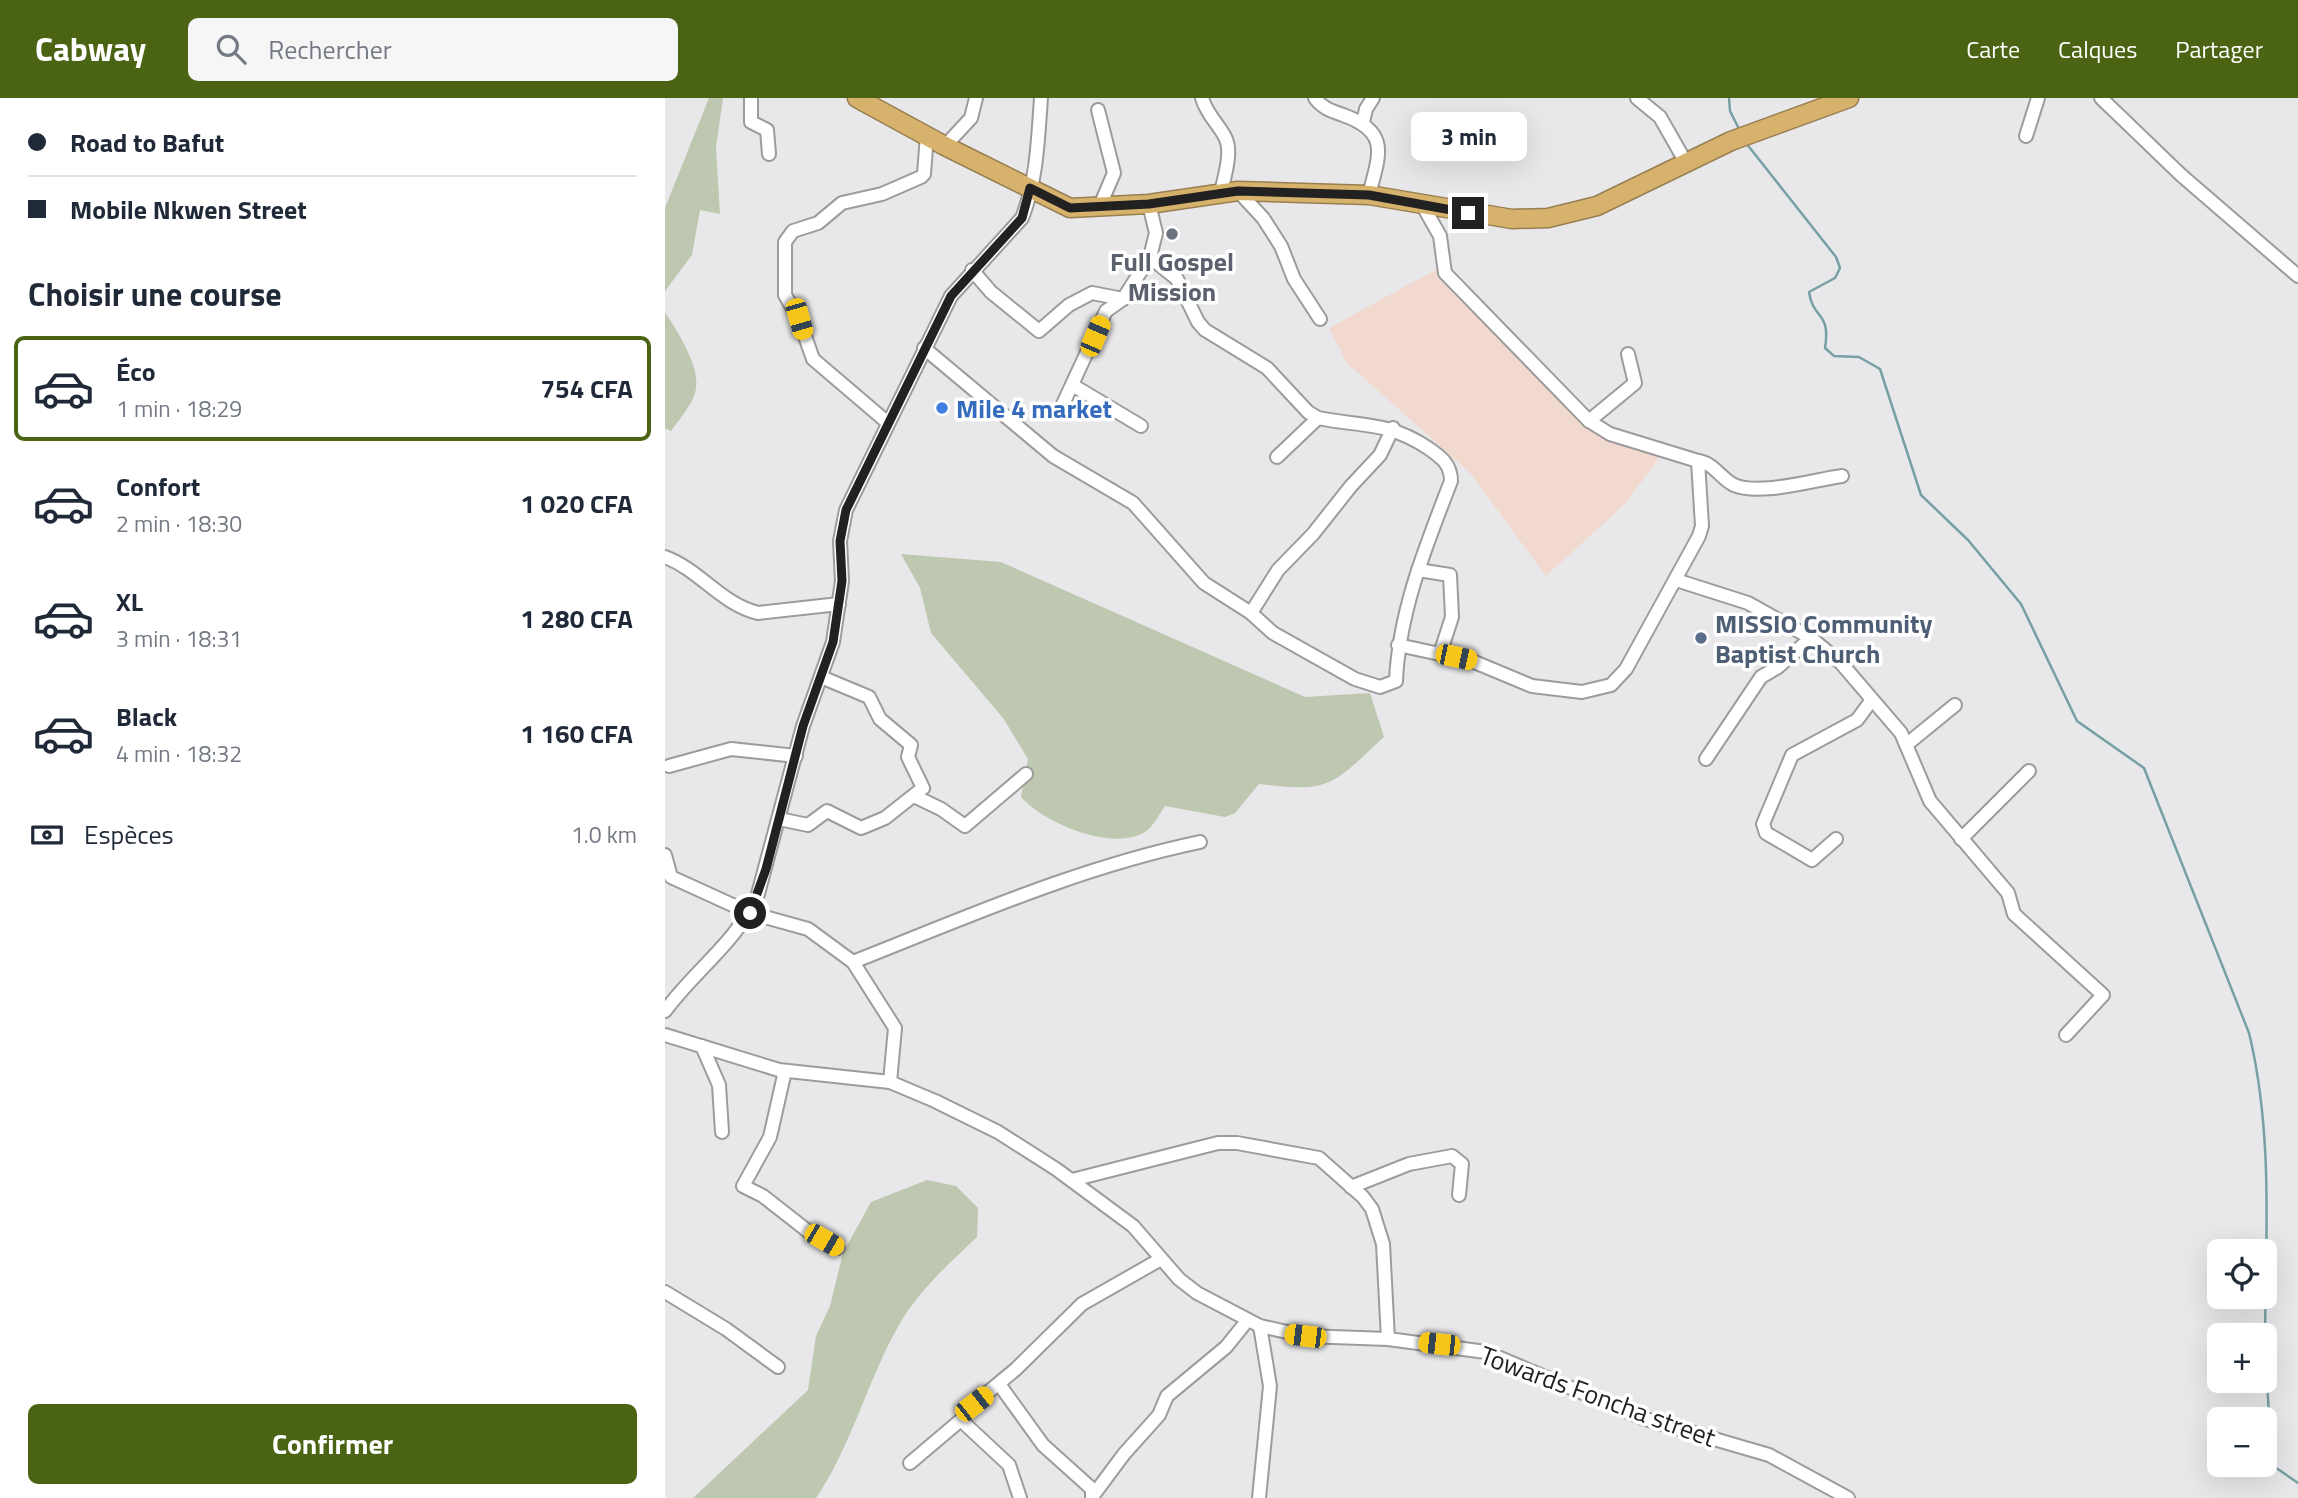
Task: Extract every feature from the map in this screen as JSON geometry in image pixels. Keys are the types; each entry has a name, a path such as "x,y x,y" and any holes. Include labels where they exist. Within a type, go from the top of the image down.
{"highway":[{"path":"857,98 945,146 1070,208 1149,204 1230,192 1369,195 1512,219 1573,214 1597,206 1731,141 1849,98"}],"street":[{"path":"751,98 751,122 767,130 769,154"},
{"path":"945,146 971,118 976,98"},
{"path":"665,1011 685,984 731,939 750,913 833,642 843,569 840,546 846,510 951,296 1022,218 1030,188 1041,98"},
{"path":"1202,98 1208,116 1226,138 1230,192 1263,218 1286,254 1294,279 1320,319"},
{"path":"1315,98 1328,109 1363,122 1374,135 1380,152 1369,195"},
{"path":"1363,122 1366,109 1373,98"},
{"path":"1637,98 1660,117 1685,161"},
{"path":"2026,136 2038,98"},
{"path":"2101,98 2181,175 2298,276"},
{"path":"1098,110 1114,173 1099,208"},
{"path":"888,423 813,359 799,319 785,295 785,242 793,231 818,223 842,203 882,194 921,177 924,174 927,135"},
{"path":"1063,404 1074,387 1106,311 1123,299 1150,257 1156,233 1149,204"},
{"path":"1423,206 1440,236 1445,273 1589,421 1610,434 1709,464 1737,486 1776,489 1800,481 1842,476"},
{"path":"924,348 1053,456 1133,503 1204,583 1251,613 1288,643 1346,675 1380,687 1396,681 1398,645 1418,570 1451,481 1451,471 1434,452 1393,428 1318,418 1308,412 1267,368 1205,330 1198,322 1177,279 1150,257"},
{"path":"972,270 991,292 1039,331 1069,305 1092,293 1123,299"},
{"path":"1589,421 1635,383 1628,354"},
{"path":"1074,387 1141,426"},
{"path":"1277,457 1318,418"},
{"path":"1251,613 1278,570 1314,534 1351,486 1380,455 1393,428"},
{"path":"1398,645 1472,661 1532,686 1559,691 1596,690 1619,679 1676,580 1702,526 1698,461"},
{"path":"665,557 688,568 731,603 746,610 758,613 839,604"},
{"path":"1418,570 1450,575 1452,617 1440,654"},
{"path":"1676,580 1730,595 1811,638 1841,663 1894,725 1906,745 1925,793 2008,893 2014,914 2103,995 2066,1035"},
{"path":"1706,759 1761,677 1811,638"},
{"path":"779,819 807,825 827,811 860,828 885,818 923,789 908,757 911,745 880,719 869,697 821,677"},
{"path":"1836,839 1816,858 1805,859 1766,833 1763,824 1793,755 1857,720 1871,701"},
{"path":"1906,745 1955,705"},
{"path":"669,766 731,749 796,756"},
{"path":"1961,839 2029,771"},
{"path":"914,796 941,809 965,826 1026,774"},
{"path":"853,962 1002,901 1079,874 1112,866 1149,852 1200,842"},
{"path":"665,855 671,877 750,913 808,929 853,962 895,1028 890,1082"},
{"path":"665,1024 669,1036"},
{"name":"Towards Foncha street","path":"669,1036 785,1071 890,1082 998,1132 1072,1180 1133,1226 1161,1259 1197,1293 1247,1321 1283,1333 1332,1338 1388,1339 1486,1352 1642,1418 1769,1455 1848,1498"},
{"path":"702,1046 719,1085 722,1132"},
{"path":"785,1071 770,1137 743,1186 772,1202 809,1232 838,1248"},
{"path":"1072,1180 1218,1143 1237,1143 1319,1158 1372,1209 1383,1244 1388,1339"},
{"path":"1351,1187 1409,1164 1452,1156 1462,1164 1459,1195"},
{"path":"911,1464 1082,1304 1161,1259"},
{"path":"665,1292 726,1329 778,1367"},
{"path":"1092,1497 1123,1454 1159,1415 1167,1396 1226,1348 1247,1321"},
{"path":"1259,1498 1271,1386 1260,1326"},
{"path":"999,1384 1033,1433 1089,1485 1092,1497"},
{"path":"962,1419 1009,1465 1020,1498"}],"shaded area":[{"path":"1439,268 1449,287 1592,431 1610,441 1663,453 1624,505 1546,576 1470,473 1347,363 1329,328"}],"green space":[{"path":"709,98 723,98 716,147 720,214 700,210 692,255 665,291 665,208"},
{"path":"665,312 692,362 697,384 691,403 671,431 665,428"},
{"path":"901,554 1001,562 1305,697 1370,693 1384,737 1353,766 1329,782 1302,787 1259,784 1235,813 1225,817 1165,806 1148,830 1131,837 1115,839 1079,832 1045,816 1021,797 1028,759 1003,718 931,633 920,588"},
{"path":"927,1180 956,1186 978,1208 977,1237 935,1278 899,1325 840,1456 816,1498 693,1498 808,1390 816,1336 830,1306 843,1253 871,1202"}],"waterway":[{"path":"1729,98 1730,111 1740,131"},
{"path":"1746,143 1836,257 1840,268 1835,278 1809,292 1814,307 1824,321 1825,348 1834,356 1859,357 1880,369 1921,495 1968,540 2021,604 2077,721 2144,768 2249,1033 2257,1070 2265,1146 2265,1323"},
{"path":"2268,1393 2272,1465 2298,1483"}],"place":[{"name":"Full Gospel Mission","path":"1172,234"},
{"name":"Mile 4 market","path":"942,408"},
{"name":"MISSIO Community Baptist Church","path":"1701,638"}],"route":[{"path":"750,913 766,869 803,726 833,642 842,581 840,541 846,510 951,296 1022,218 1030,188 1070,208 1149,204 1238,191 1369,195 1468,213"}]}
